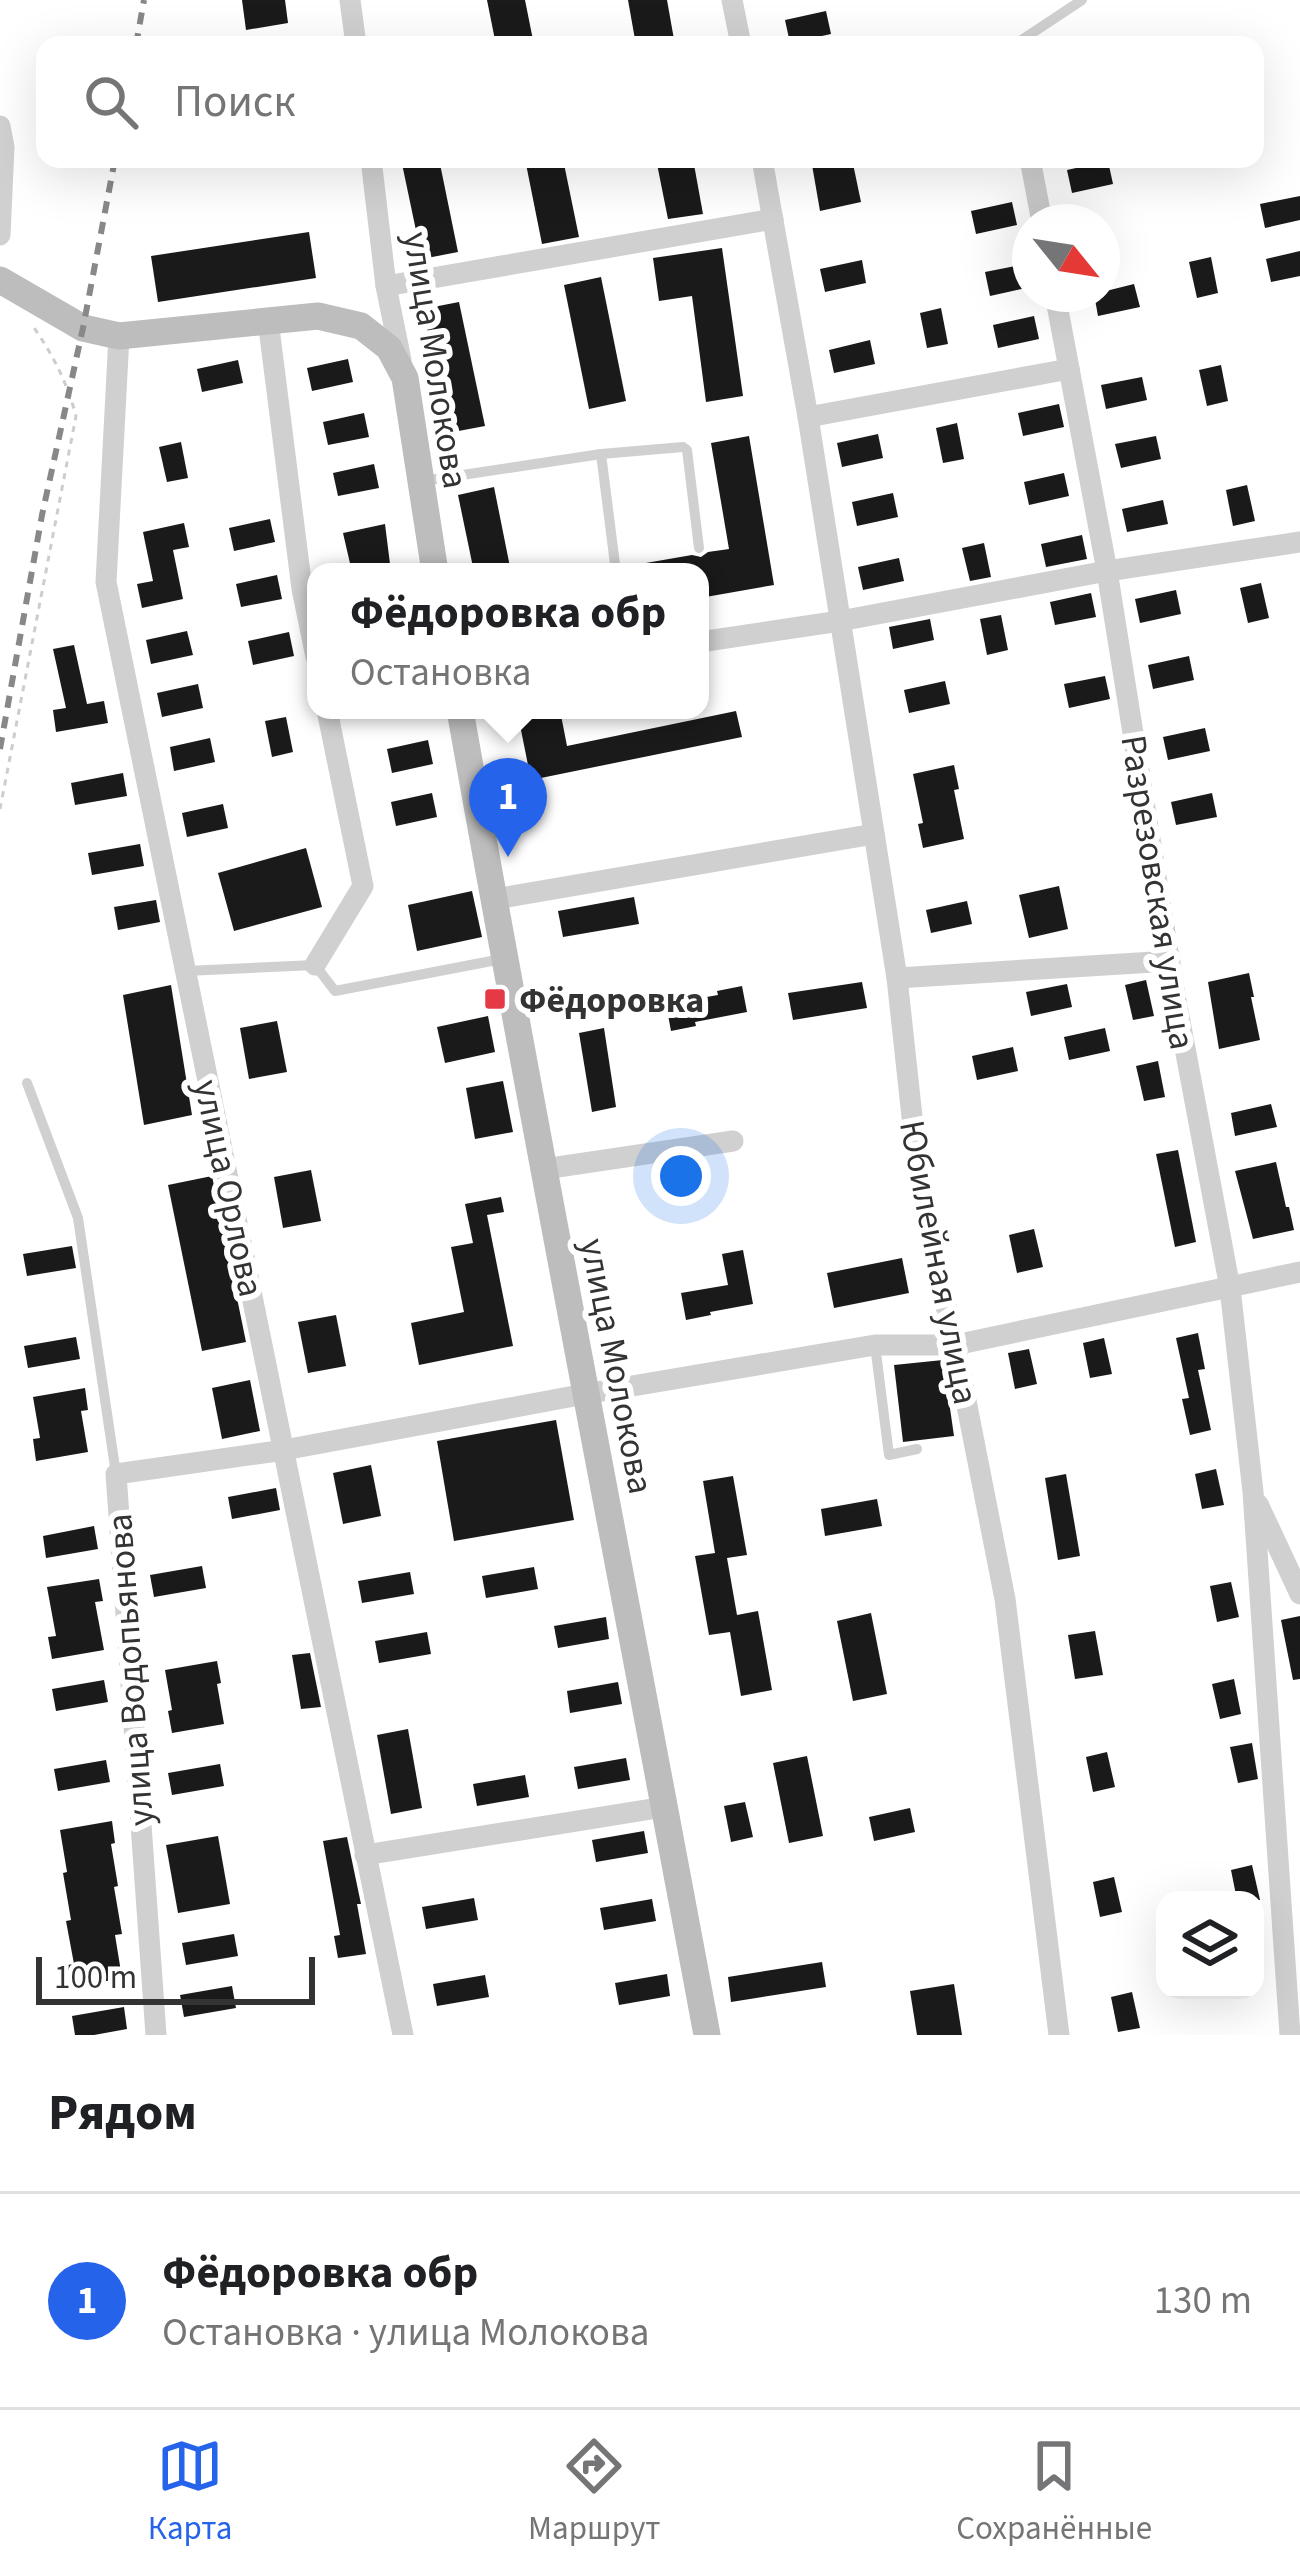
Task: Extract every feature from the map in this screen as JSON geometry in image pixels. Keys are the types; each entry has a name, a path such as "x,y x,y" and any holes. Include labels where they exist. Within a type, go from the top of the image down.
{"street":[{"path":"350,0 355,36"},
{"path":"732,0 739,36"},
{"path":"0,125 4,147 0,235"},
{"name":"улица Молокова","path":"371,168 386,286 433,563"},
{"name":"Юбилейная улица","path":"764,168 897,978 921,1200 1005,1599 1060,2035"},
{"path":"1032,168 1039,204"},
{"path":"386,286 772,219"},
{"path":"0,280 83,328 118,336 318,316 361,326 388,348 405,378"},
{"name":"Разрезовская улица","path":"1059,312 1230,1288 1253,1492 1289,2035"},
{"path":"268,320 307,614"},
{"name":"улица Орлова","path":"118,336 106,582 403,2035"},
{"path":"808,417 1070,369"},
{"path":"709,641 1300,542"},
{"path":"315,965 363,886 329,719"},
{"name":"улица Молокова","path":"462,719 707,2035"},
{"path":"495,899 874,834"},
{"path":"897,978 1170,962"},
{"path":"544,1169 733,1141"},
{"name":"улица Водопьянова","path":"155,2035 116,1474 284,1450 875,1345 955,1345 1300,1272"},
{"name":"Разрезовская улица","path":"1253,1492 1300,1594"},
{"path":"365,1855 664,1807"}],"lane":[{"path":"1028,36 1082,0"},
{"path":"419,482 677,446 687,450 699,548"},
{"path":"602,454 615,563"},
{"path":"186,971 315,965 335,991 506,958"},
{"path":"27,1083 78,1218 116,1474"},
{"path":"875,1345 889,1455 916,1449"}],"path":[{"path":"0,809 76,416 70,391 49,349 25,315"}],"building":[{"path":"242,0 285,0 288,23 246,30"},
{"path":"487,0 525,0 532,36 494,36"},
{"path":"628,0 667,0 673,36 634,36"},
{"path":"826,11 831,34 788,36 785,20"},
{"path":"403,168 441,168 458,252 422,259"},
{"path":"527,168 565,168 579,237 542,244"},
{"path":"658,168 695,168 703,214 668,219"},
{"path":"813,168 854,168 861,202 820,211"},
{"path":"1110,168 1113,184 1072,193 1067,170"},
{"path":"1300,196 1300,220 1265,228 1260,204"},
{"path":"1012,202 1012,226 976,234 971,211"},
{"path":"309,232 316,278 158,302 151,256"},
{"path":"722,248 743,396 706,402 692,296 659,301 653,258"},
{"path":"1300,251 1300,276 1271,282 1266,259"},
{"path":"1211,257 1218,293 1197,298 1189,262"},
{"path":"862,260 866,283 825,292 820,269"},
{"path":"1012,267 1012,291 990,296 985,272"},
{"path":"601,277 626,401 589,409 564,285"},
{"path":"1134,284 1140,307 1120,311 1120,288"},
{"path":"459,302 485,426 448,433 423,309"},
{"path":"941,308 948,344 927,348 920,313"},
{"path":"1034,316 1039,339 998,348 993,325"},
{"path":"870,340 875,364 834,373 829,350"},
{"path":"348,359 353,382 312,391 307,368"},
{"path":"238,360 243,383 202,392 197,369"},
{"path":"1221,365 1228,401 1207,406 1199,370"},
{"path":"1142,377 1147,400 1106,409 1101,385"},
{"path":"1059,404 1064,427 1023,436 1018,413"},
{"path":"364,413 369,437 328,445 323,422"},
{"path":"957,423 964,459 943,463 936,428"},
{"path":"878,434 883,458 842,467 837,443"},
{"path":"749,436 774,585 709,596 709,563 646,563 729,549 711,443"},
{"path":"1156,436 1161,459 1121,468 1115,444"},
{"path":"181,442 188,478 167,482 159,447"},
{"path":"374,464 379,488 338,496 333,473"},
{"path":"1064,473 1069,496 1029,505 1024,482"},
{"path":"1247,485 1255,521 1233,526 1226,490"},
{"path":"494,487 509,563 472,563 458,495"},
{"path":"893,493 898,517 857,526 852,502"},
{"path":"1163,500 1168,524 1127,532 1122,509"},
{"path":"270,519 275,542 234,551 229,528"},
{"path":"184,523 189,547 173,550 183,599 142,608 137,584 153,581 143,532"},
{"path":"385,524 390,563 350,563 343,533"},
{"path":"1082,535 1087,559 1046,567 1041,544"},
{"path":"984,543 991,577 970,581 962,548"},
{"path":"899,558 904,581 863,590 858,567"},
{"path":"277,575 282,599 241,607 236,584"},
{"path":"1261,583 1269,618 1248,623 1240,588"},
{"path":"1176,590 1181,614 1140,623 1135,599"},
{"path":"1091,593 1096,617 1055,625 1050,602"},
{"path":"1001,615 1008,650 987,655 980,619"},
{"path":"930,619 934,640 893,649 889,627"},
{"path":"187,631 193,655 151,664 146,640"},
{"path":"289,632 294,656 253,665 248,641"},
{"path":"74,645 87,704 104,701 108,723 56,732 53,710 66,708 53,649"},
{"path":"1189,656 1194,680 1153,689 1148,665"},
{"path":"1105,676 1110,699 1069,708 1064,684"},
{"path":"945,681 950,704 909,713 904,690"},
{"path":"198,684 203,708 162,717 157,693"},
{"path":"736,711 742,737 531,780 519,719 562,719 567,746"},
{"path":"286,717 293,752 272,757 265,721"},
{"path":"1205,728 1210,751 1168,760 1163,737"},
{"path":"210,738 215,762 174,771 170,747"},
{"path":"428,740 433,764 392,773 387,749"},
{"path":"954,765 964,839 923,848 913,774"},
{"path":"123,773 127,796 75,805 71,783"},
{"path":"432,793 437,817 396,826 391,802"},
{"path":"1212,793 1217,817 1176,825 1171,802"},
{"path":"223,804 228,828 187,837 182,813"},
{"path":"140,844 144,866 92,875 88,853"},
{"path":"306,848 322,907 234,931 218,873"},
{"path":"1059,886 1068,929 1029,938 1019,895"},
{"path":"472,891 482,937 417,951 408,905"},
{"path":"634,897 639,924 563,937 558,911"},
{"path":"156,900 160,922 118,930 114,907"},
{"path":"967,901 972,924 931,933 926,910"},
{"path":"1249,973 1260,1040 1219,1049 1208,982"},
{"path":"1146,980 1154,1016 1133,1020 1125,985"},
{"path":"862,982 867,1008 793,1020 788,993"},
{"path":"1067,984 1072,1007 1031,1016 1026,992"},
{"path":"171,985 192,1115 144,1125 123,995"},
{"path":"742,986 747,1012 671,1031 666,1004"},
{"path":"488,1016 495,1052 445,1063 437,1027"},
{"path":"277,1021 287,1072 249,1079 240,1028"},
{"path":"604,1028 616,1107 592,1112 579,1033"},
{"path":"1105,1028 1110,1051 1069,1060 1064,1037"},
{"path":"1013,1047 1018,1071 977,1080 972,1056"},
{"path":"1158,1061 1165,1097 1144,1101 1136,1066"},
{"path":"503,1081 513,1132 475,1139 466,1088"},
{"path":"1271,1104 1277,1127 1235,1136 1231,1113"},
{"path":"1178,1150 1196,1242 1175,1247 1156,1154"},
{"path":"1276,1162 1294,1230 1253,1239 1235,1171"},
{"path":"311,1170 321,1221 283,1228 274,1177"},
{"path":"212,1176 246,1342 202,1351 168,1185"},
{"path":"501,1197 504,1212 487,1215 513,1346 419,1365 411,1323 464,1312 451,1247 473,1243 465,1204"},
{"path":"1034,1229 1043,1267 1017,1273 1009,1235"},
{"path":"72,1246 76,1268 27,1276 23,1254"},
{"path":"743,1250 753,1304 686,1320 681,1293 728,1285 722,1254"},
{"path":"902,1258 909,1293 834,1308 827,1273"},
{"path":"336,1315 346,1366 308,1373 298,1322"},
{"path":"1198,1333 1205,1369 1198,1370 1211,1430 1190,1435 1182,1399 1189,1398 1176,1338"},
{"path":"76,1337 80,1359 28,1368 24,1346"},
{"path":"1104,1338 1112,1374 1090,1378 1083,1343"},
{"path":"1029,1349 1037,1384 1015,1389 1008,1353"},
{"path":"943,1360 954,1436 903,1442 894,1365"},
{"path":"250,1380 260,1431 222,1439 212,1388"},
{"path":"85,1388 88,1410 81,1411 88,1452 36,1461 33,1439 40,1438 33,1397"},
{"path":"556,1420 574,1520 454,1541 437,1441"},
{"path":"371,1465 381,1516 343,1524 333,1473"},
{"path":"1216,1469 1224,1505 1202,1509 1195,1474"},
{"path":"1066,1474 1080,1556 1058,1560 1045,1478"},
{"path":"733,1476 747,1555 727,1558 737,1615 758,1611 772,1690 741,1696 730,1632 709,1635 695,1556 715,1553 703,1481"},
{"path":"276,1488 280,1510 232,1519 228,1497"},
{"path":"877,1499 882,1526 825,1536 821,1509"},
{"path":"94,1526 98,1549 46,1558 43,1536"},
{"path":"202,1566 206,1588 154,1597 150,1575"},
{"path":"534,1567 538,1589 486,1598 482,1576"},
{"path":"410,1572 414,1594 362,1603 358,1581"},
{"path":"99,1579 103,1601 95,1602 104,1650 52,1659 48,1637 56,1636 47,1587"},
{"path":"1231,1582 1239,1617 1217,1622 1210,1586"},
{"path":"871,1613 887,1694 853,1701 837,1621"},
{"path":"1300,1616 1300,1679 1293,1680 1281,1620"},
{"path":"606,1617 609,1639 558,1648 554,1626"},
{"path":"1095,1631 1103,1675 1075,1679 1068,1635"},
{"path":"427,1632 431,1654 379,1663 375,1641"},
{"path":"310,1653 321,1707 301,1709 292,1655"},
{"path":"217,1661 224,1724 172,1733 165,1670"},
{"path":"1234,1679 1241,1714 1220,1719 1212,1684"},
{"path":"104,1680 108,1702 56,1711 52,1689"},
{"path":"618,1682 622,1704 570,1713 567,1691"},
{"path":"408,1729 422,1808 391,1814 377,1735"},
{"path":"1252,1743 1258,1779 1238,1783 1230,1747"},
{"path":"1107,1752 1115,1787 1093,1792 1086,1757"},
{"path":"807,1756 823,1836 789,1843 773,1763"},
{"path":"626,1758 630,1780 578,1789 574,1767"},
{"path":"106,1760 110,1782 58,1791 54,1769"},
{"path":"220,1764 224,1786 172,1795 168,1773"},
{"path":"525,1775 529,1797 477,1806 473,1784"},
{"path":"745,1802 753,1837 731,1842 724,1806"},
{"path":"910,1808 915,1832 874,1841 869,1817"},
{"path":"112,1821 118,1886 114,1887 122,1934 115,1935 122,1978 71,1988 67,1965 74,1964 66,1921 71,1920 60,1830"},
{"path":"644,1831 648,1853 596,1862 592,1840"},
{"path":"218,1836 230,1904 178,1913 166,1845"},
{"path":"347,1837 366,1954 338,1958 334,1936 340,1935 323,1841"},
{"path":"1252,1865 1258,1891 1235,1891 1231,1870"},
{"path":"1114,1877 1122,1912 1100,1917 1093,1882"},
{"path":"474,1898 478,1920 426,1929 422,1907"},
{"path":"652,1899 656,1921 604,1930 600,1908"},
{"path":"234,1934 238,1956 186,1965 182,1943"},
{"path":"822,1962 826,1987 731,2002 728,1977"},
{"path":"667,1974 670,1996 619,2005 615,1983"},
{"path":"485,1975 489,1997 437,2006 433,1984"},
{"path":"954,1984 962,2035 917,2035 910,1991"},
{"path":"232,1986 236,2008 184,2017 180,1995"},
{"path":"1132,1992 1140,2028 1118,2032 1111,1997"},
{"path":"124,2007 127,2029 75,2035 72,2016"}],"railway":[{"path":"138,36 144,0"},
{"path":"0,749 113,168"}],"place":[{"name":"Фёдоровка обр","path":"508,857"},
{"name":"Фёдоровка","path":"495,999"}]}
